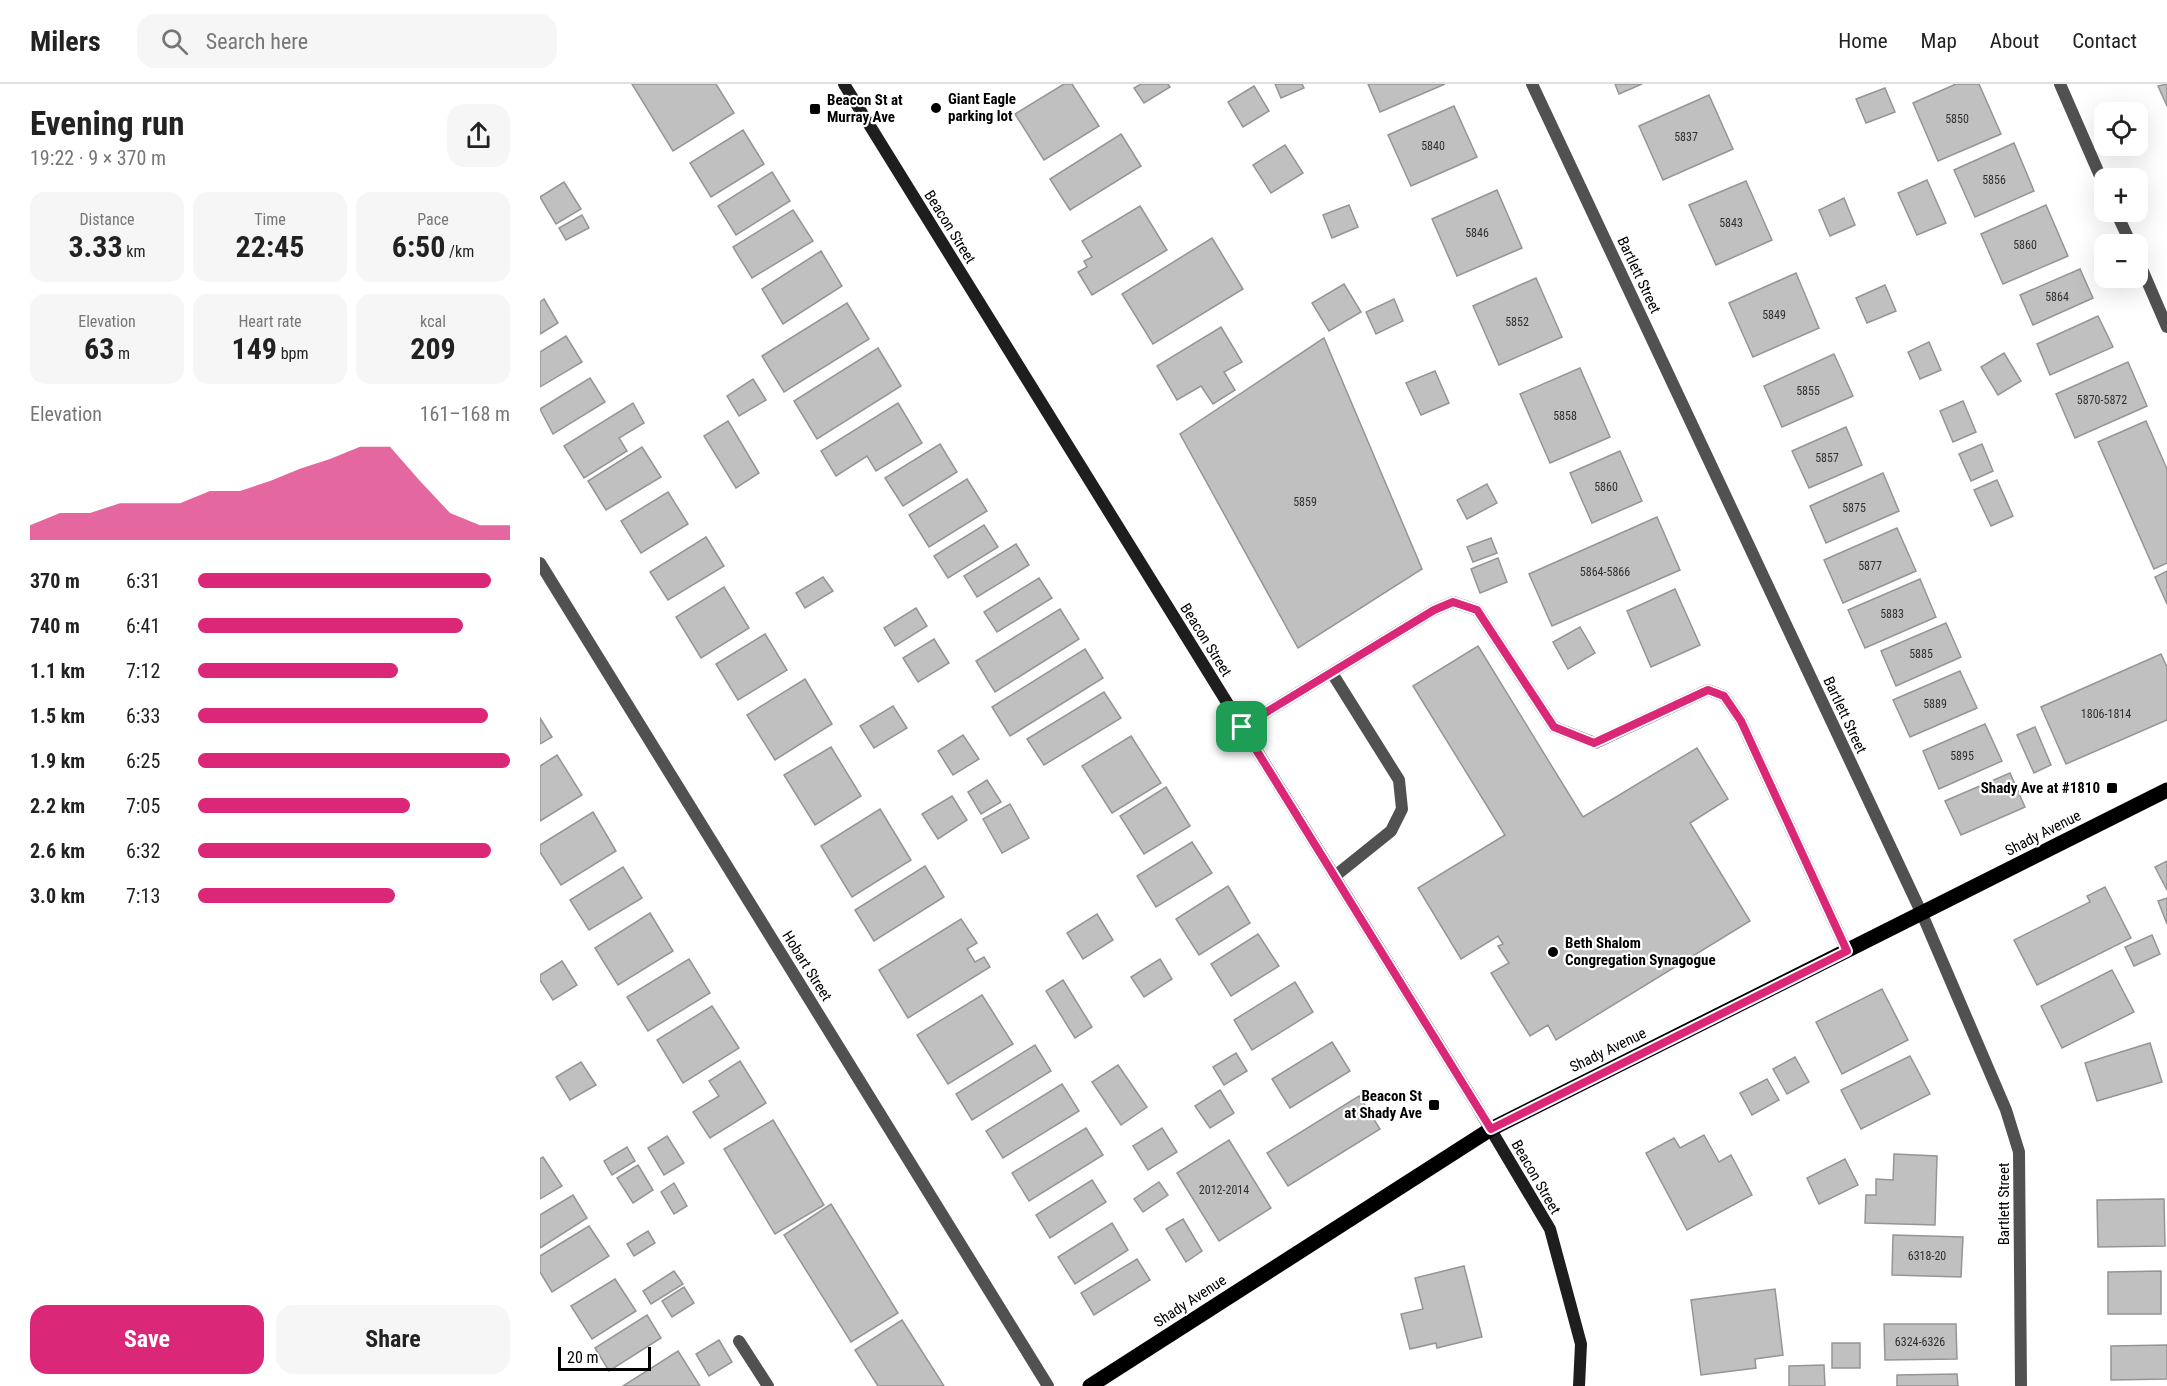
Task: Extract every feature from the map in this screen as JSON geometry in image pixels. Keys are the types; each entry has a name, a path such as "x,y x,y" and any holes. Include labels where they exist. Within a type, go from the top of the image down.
{"main road":[{"name":"Beacon Street","path":"844,84 1491,1129 1550,1229 1581,1344 1579,1386"},
{"name":"Shady Avenue","path":"1090,1386 1491,1129 2167,790"}],"street":[{"name":"Bartlett Street","path":"1532,84 1922,914 2006,1110 2019,1152 2021,1386"},
{"path":"2060,84 2097,168"},
{"path":"2148,283 2167,327"},
{"name":"Hobart Street","path":"540,562 1048,1386"},
{"path":"1242,727 1434,610 1453,602 1477,610 1554,727 1594,743 1708,690 1724,696 1741,721 1847,951"},
{"path":"1332,673 1399,780 1402,810 1391,831 1335,876"},
{"path":"739,1341 768,1386"}],"building":[{"path":"632,84 716,84 734,113 673,151"},
{"path":"1064,84 1072,84 1099,126 1044,160 1015,114"},
{"path":"1141,84 1168,84 1170,87 1144,103 1134,88"},
{"path":"1275,84 1302,84 1304,88 1281,98"},
{"path":"1368,84 1445,84 1380,112"},
{"path":"1615,84 1642,84 1619,94"},
{"path":"1956,84 1979,84 2001,134 1938,161 1913,103"},
{"path":"2167,84 2167,106 2158,86"},
{"path":"1254,86 1269,111 1243,127 1228,102"},
{"path":"1885,88 1895,112 1866,123 1856,99"},
{"path":"1709,95 1733,149 1663,180 1639,126"},
{"path":"1454,106 1477,157 1411,186 1388,135"},
{"path":"743,130 764,164 711,197 690,163"},
{"path":"1121,134 1141,166 1070,210 1050,179"},
{"path":"2014,143 2034,191 1975,217 1954,170"},
{"path":"1285,145 1303,173 1271,193 1253,165"},
{"path":"772,172 790,201 736,235 718,206"},
{"path":"1927,180 1946,223 1917,235 1898,193"},
{"path":"1746,181 1772,240 1716,265 1689,205"},
{"path":"564,182 581,209 556,224 540,197"},
{"path":"1497,190 1522,248 1457,276 1432,219"},
{"path":"1844,198 1855,225 1830,236 1819,210"},
{"path":"1349,205 1358,227 1332,238 1323,215"},
{"path":"2046,205 2068,256 2003,284 1981,234"},
{"path":"1140,206 1167,250 1092,295 1078,272 1087,267 1084,261 1092,257 1082,241"},
{"path":"793,210 813,241 752,278 733,247"},
{"path":"582,215 589,228 566,240 559,228"},
{"path":"1212,238 1243,289 1153,344 1122,294"},
{"path":"821,251 842,286 783,324 762,289"},
{"path":"2080,269 2093,298 2033,325 2020,295"},
{"path":"1796,273 1819,328 1753,357 1729,303"},
{"path":"1536,278 1562,337 1499,365 1473,306"},
{"path":"1344,284 1361,312 1329,331 1312,303"},
{"path":"1885,285 1896,311 1867,323 1856,298"},
{"path":"544,299 558,323 540,334 540,302"},
{"path":"1394,299 1403,321 1376,334 1366,312"},
{"path":"847,303 869,339 784,392 762,356"},
{"path":"2098,316 2113,347 2050,375 2037,344"},
{"path":"1221,327 1242,362 1224,372 1235,390 1213,404 1201,386 1177,400 1157,366"},
{"path":"566,336 582,362 540,387 540,352"},
{"path":"1324,338 1422,569 1298,648 1180,434"},
{"path":"1929,342 1941,370 1920,379 1908,352"},
{"path":"878,348 901,386 817,439 794,401"},
{"path":"2004,353 2021,381 1998,395 1981,367"},
{"path":"1834,354 1853,396 1782,427 1764,386"},
{"path":"2128,362 2147,406 2075,438 2056,394"},
{"path":"1580,368 1610,437 1550,463 1520,394"},
{"path":"1435,371 1449,403 1421,415 1406,383"},
{"path":"590,378 605,402 553,434 540,409"},
{"path":"753,379 766,400 739,416 727,396"},
{"path":"1963,401 1976,432 1953,442 1940,411"},
{"path":"633,403 644,423 619,438 627,451 584,478 564,446"},
{"path":"898,403 922,443 876,471 867,456 836,476 821,451"},
{"path":"728,421 759,473 736,488 704,436"},
{"path":"2146,421 2167,469 2167,563 2154,569 2098,442"},
{"path":"1846,427 1862,465 1809,488 1792,451"},
{"path":"940,444 957,472 903,506 885,478"},
{"path":"1982,444 1993,471 1971,481 1959,454"},
{"path":"642,447 661,477 606,510 588,481"},
{"path":"1620,451 1642,501 1592,523 1570,473"},
{"path":"1883,473 1899,511 1826,543 1810,506"},
{"path":"967,479 987,511 929,547 909,515"},
{"path":"1997,480 2013,516 1991,526 1974,490"},
{"path":"1487,484 1497,503 1467,519 1457,500"},
{"path":"668,492 688,524 641,553 621,521"},
{"path":"1657,517 1680,570 1552,626 1529,574"},
{"path":"984,525 998,547 948,578 934,556"},
{"path":"1897,528 1916,571 1843,603 1824,560"},
{"path":"706,537 724,566 668,600 650,572"},
{"path":"1491,538 1497,553 1473,562 1467,547"},
{"path":"1016,544 1029,565 977,597 964,576"},
{"path":"1498,558 1507,582 1480,593 1471,569"},
{"path":"2167,571 2167,604 2155,577"},
{"path":"823,577 833,591 805,608 796,593"},
{"path":"1039,578 1052,598 997,632 984,612"},
{"path":"1920,579 1936,617 1865,648 1848,610"},
{"path":"724,587 749,628 701,658 676,617"},
{"path":"1675,589 1700,645 1651,667 1627,611"},
{"path":"916,608 927,626 895,646 884,628"},
{"path":"1060,609 1079,639 995,692 976,661"},
{"path":"1946,623 1961,657 1896,686 1881,651"},
{"path":"1580,627 1595,653 1568,669 1553,642"},
{"path":"765,634 787,670 738,700 716,664"},
{"path":"934,639 949,663 918,682 903,658"},
{"path":"1478,646 1583,817 1697,748 1728,799 1690,823 1750,921 1556,1040 1548,1025 1530,1036 1491,973 1509,963 1498,946 1503,944 1498,936 1461,959 1418,888 1505,835 1413,686"},
{"path":"1085,649 1103,678 1010,736 992,707"},
{"path":"2161,654 2167,667 2167,720 2066,764 2041,707"},
{"path":"1960,671 1977,708 1910,737 1893,700"},
{"path":"805,679 832,724 775,760 747,715"},
{"path":"1104,692 1121,718 1044,765 1027,739"},
{"path":"893,706 907,728 874,748 860,726"},
{"path":"540,718 552,737 540,744"},
{"path":"1985,724 2002,761 1939,789 1923,751"},
{"path":"2035,727 2051,765 2034,773 2017,735"},
{"path":"963,735 979,759 953,775 938,751"},
{"path":"1131,736 1161,783 1112,813 1082,766"},
{"path":"831,747 861,796 815,825 784,775"},
{"path":"557,755 582,795 540,821 540,766"},
{"path":"2010,773 2025,807 1961,835 1945,801"},
{"path":"987,780 1001,802 981,814 968,792"},
{"path":"1166,787 1190,826 1144,854 1120,816"},
{"path":"952,796 967,820 938,839 922,814"},
{"path":"1010,804 1029,838 1002,853 983,819"},
{"path":"880,809 911,860 852,897 821,846"},
{"path":"593,812 616,851 561,885 540,852 540,845"},
{"path":"1192,842 1212,873 1156,907 1137,876"},
{"path":"2167,861 2167,890 2155,867"},
{"path":"925,866 944,897 874,941 855,910"},
{"path":"623,867 642,898 589,930 570,900"},
{"path":"1228,886 1250,923 1199,955 1176,919"},
{"path":"2105,887 2131,938 2037,985 2014,940 2090,902 2087,896"},
{"path":"2167,898 2167,924 2158,901"},
{"path":"650,913 673,951 618,985 595,948"},
{"path":"1097,914 1113,940 1083,959 1067,933"},
{"path":"961,919 977,943 967,949 975,962 984,957 990,967 908,1018 879,970"},
{"path":"1258,934 1279,966 1231,996 1211,964"},
{"path":"2152,935 2160,954 2134,966 2125,947"},
{"path":"689,959 710,993 648,1031 627,997"},
{"path":"1160,959 1172,979 1144,997 1131,977"},
{"path":"562,961 577,985 553,1000 540,980 540,975"},
{"path":"2112,970 2134,1012 2062,1048 2041,1006"},
{"path":"1063,980 1092,1027 1075,1038 1046,991"},
{"path":"1295,982 1313,1012 1252,1050 1234,1020"},
{"path":"1882,989 1908,1040 1842,1074 1816,1022"},
{"path":"982,995 1013,1044 948,1084 917,1035"},
{"path":"712,1006 739,1048 683,1083 657,1040"},
{"path":"1332,1042 1350,1071 1290,1108 1272,1079"},
{"path":"2150,1043 2162,1082 2097,1101 2085,1063"},
{"path":"1035,1045 1051,1071 972,1120 956,1094"},
{"path":"1236,1053 1247,1071 1224,1085 1213,1067"},
{"path":"1910,1056 1930,1094 1861,1129 1841,1090"},
{"path":"1795,1057 1809,1082 1787,1094 1773,1069"},
{"path":"740,1061 766,1103 710,1138 693,1112 719,1096 709,1081"},
{"path":"581,1062 596,1085 570,1100 556,1077"},
{"path":"1118,1065 1147,1107 1121,1125 1092,1082"},
{"path":"1767,1079 1779,1100 1752,1115 1740,1093"},
{"path":"1062,1084 1079,1111 1003,1158 986,1131"},
{"path":"1220,1090 1234,1113 1210,1128 1195,1106"},
{"path":"1359,1096 1380,1129 1288,1186 1267,1153"},
{"path":"773,1120 824,1205 775,1234 724,1149"},
{"path":"1086,1128 1103,1155 1029,1201 1012,1173"},
{"path":"1162,1128 1177,1152 1148,1170 1133,1146"},
{"path":"1704,1135 1719,1162 1731,1155 1752,1195 1687,1230 1646,1153 1674,1138 1680,1148"},
{"path":"667,1136 684,1163 664,1175 648,1148"},
{"path":"1229,1140 1271,1208 1219,1241 1177,1173"},
{"path":"627,1147 635,1161 612,1175 604,1161"},
{"path":"1894,1154 1937,1156 1935,1225 1865,1223 1866,1195 1876,1195 1876,1179 1893,1180"},
{"path":"543,1157 562,1186 540,1199 540,1159"},
{"path":"1845,1159 1858,1185 1819,1204 1807,1178"},
{"path":"638,1165 653,1190 633,1203 617,1178"},
{"path":"1092,1180 1106,1202 1050,1238 1036,1215"},
{"path":"1159,1182 1168,1195 1143,1212 1134,1199"},
{"path":"674,1183 687,1206 674,1214 661,1192"},
{"path":"573,1195 587,1218 540,1248 540,1215"},
{"path":"2164,1199 2165,1246 2098,1247 2097,1200"},
{"path":"831,1204 898,1313 851,1342 784,1235"},
{"path":"1183,1219 1202,1251 1186,1262 1166,1229"},
{"path":"1112,1223 1128,1250 1075,1284 1058,1257"},
{"path":"589,1226 609,1256 552,1292 540,1272 540,1256"},
{"path":"648,1231 655,1243 634,1256 627,1244"},
{"path":"1893,1235 1963,1237 1961,1277 1892,1275"},
{"path":"1137,1259 1150,1280 1094,1315 1081,1293"},
{"path":"1464,1266 1482,1337 1437,1348 1436,1343 1410,1349 1401,1314 1423,1309 1415,1278"},
{"path":"674,1271 683,1284 651,1304 643,1291"},
{"path":"2161,1271 2161,1314 2108,1314 2108,1272"},
{"path":"615,1279 636,1311 592,1339 571,1306"},
{"path":"684,1287 694,1303 672,1317 662,1301"},
{"path":"1775,1289 1783,1355 1755,1359 1756,1368 1701,1375 1691,1300"},
{"path":"647,1315 661,1338 609,1371 595,1348"},
{"path":"902,1320 944,1386 878,1386 855,1350"},
{"path":"1884,1324 1956,1324 1957,1359 1885,1360"},
{"path":"719,1340 732,1362 709,1376 696,1354"},
{"path":"1832,1343 1860,1343 1860,1368 1832,1368"},
{"path":"2167,1345 2167,1379 2111,1380 2111,1346"},
{"path":"678,1351 700,1386 623,1386"},
{"path":"1824,1365 1825,1386 1789,1386 1789,1366"},
{"path":"1957,1374 1958,1386 1897,1386 1897,1375"}],"place":[{"name":"Giant Eagle parking lot","path":"936,108"},
{"name":"Beacon St at Murray Ave","path":"815,109"},
{"name":"Shady Ave at #1810","path":"2112,788"},
{"name":"Beth Shalom Congregation Synagogue","path":"1553,952"},
{"name":"Beacon St at Shady Ave","path":"1434,1105"}],"route":[{"path":"1453,602 1477,610 1554,727 1594,743 1708,690 1724,696 1741,721 1847,951 1491,1129 1242,727 1434,610 1453,602"}]}
